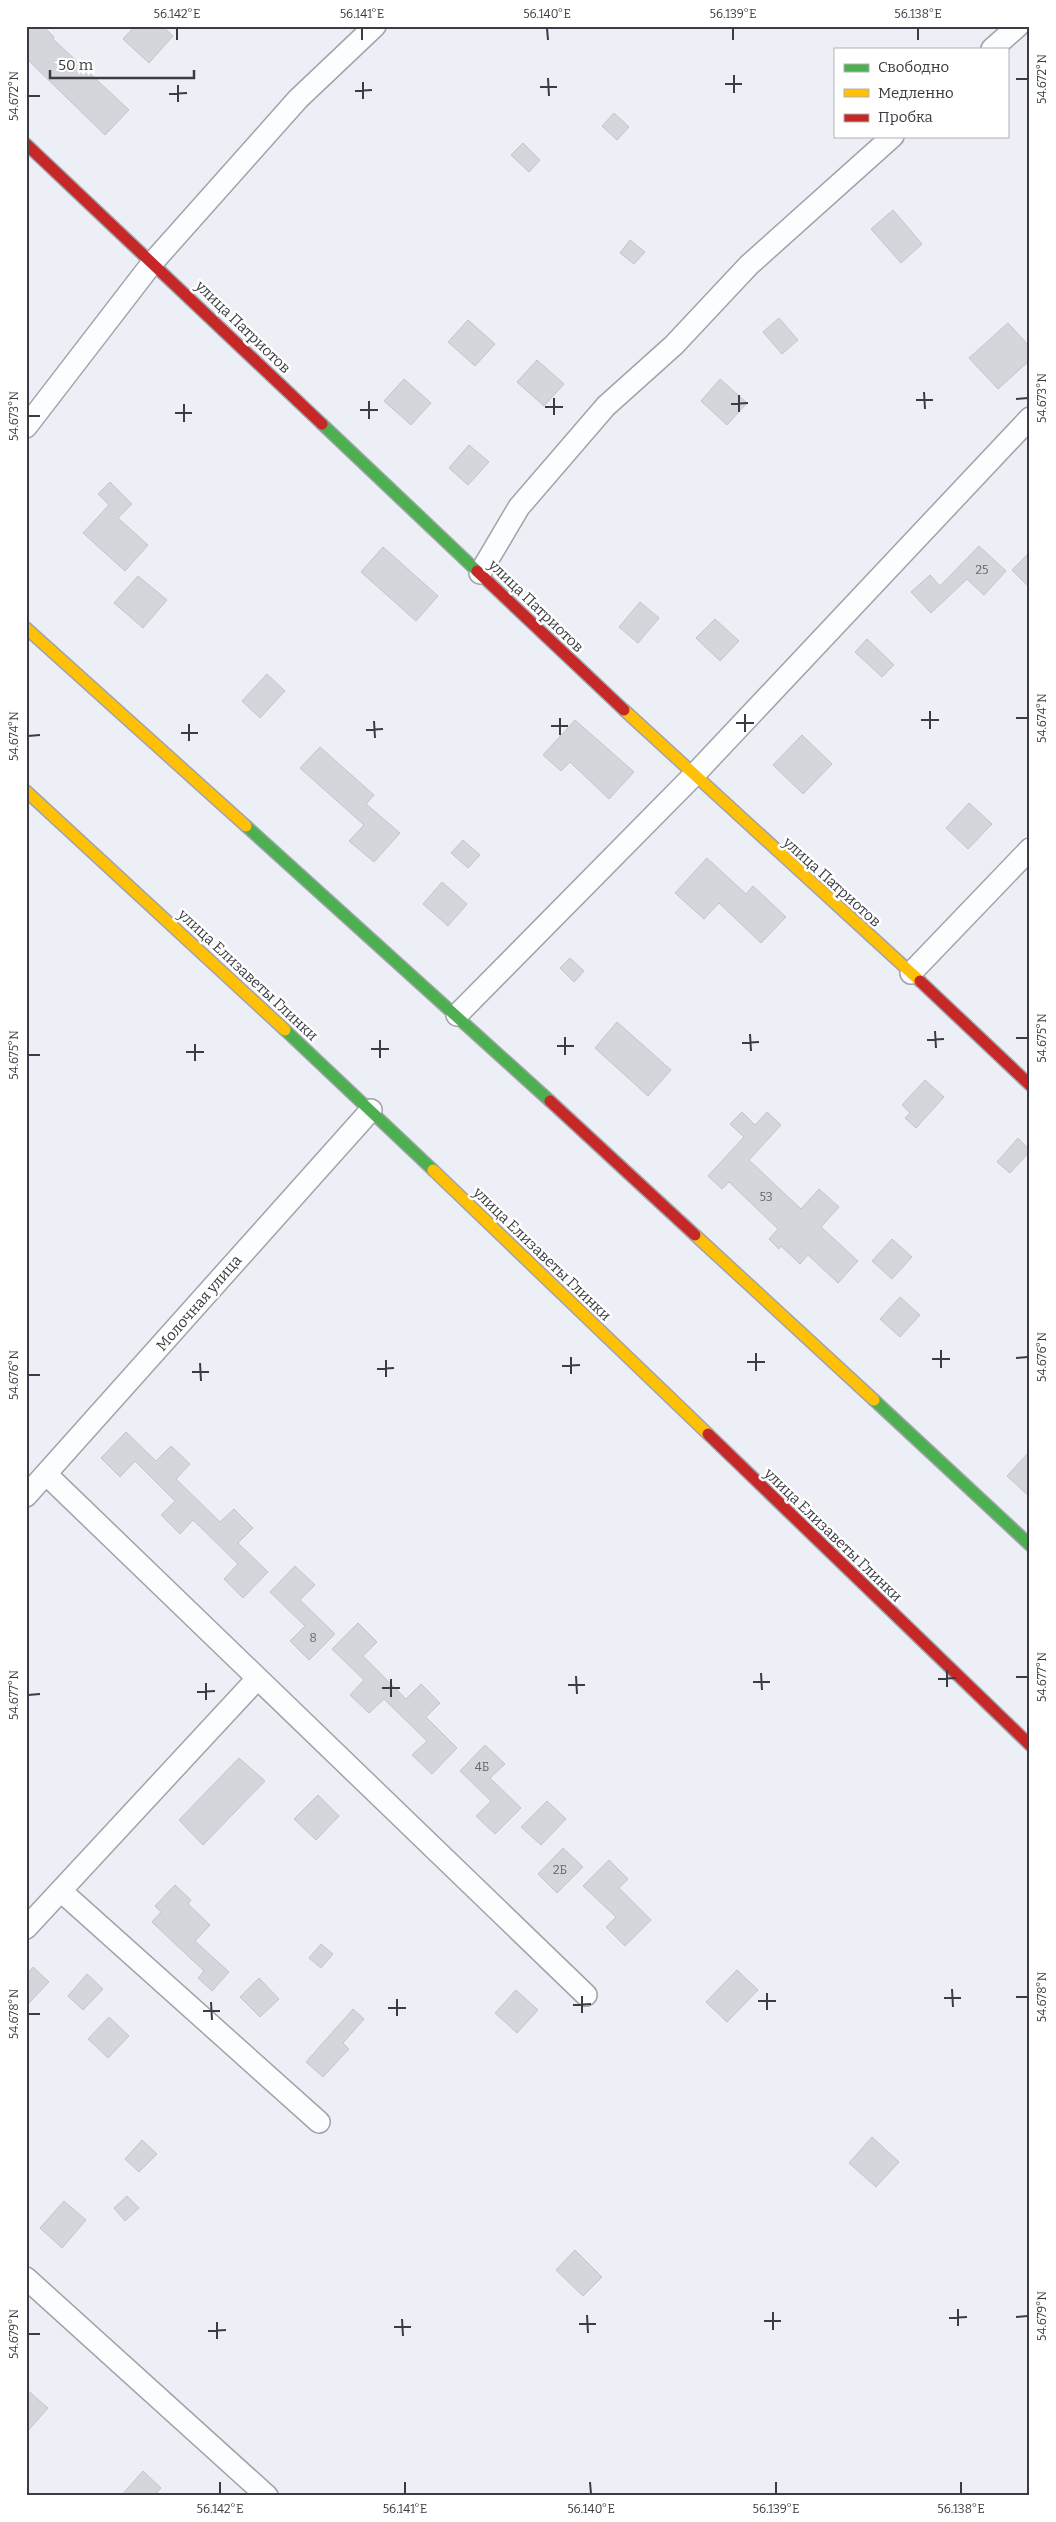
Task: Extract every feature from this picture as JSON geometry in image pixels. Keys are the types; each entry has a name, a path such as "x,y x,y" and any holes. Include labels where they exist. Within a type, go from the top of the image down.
{"street":[{"path":"26,427 153,262 298,99 375,26"},
{"path":"993,48 1018,26"},
{"path":"480,573 519,507 606,406 674,344 749,265 891,138"},
{"name":"улица Патриотов","path":"26,144 153,262 693,776 911,973 1030,1085"},
{"path":"457,1015 693,776 1030,418"},
{"path":"26,628 457,1015 1030,1545"},
{"name":"улица Елизаветы Глинки","path":"26,791 371,1110 1030,1745"},
{"path":"911,973 1030,849"},
{"name":"Молочная улица","path":"26,1496 47,1475 371,1110"},
{"path":"47,1475 586,1996"},
{"path":"26,1928 257,1679"},
{"path":"61,1891 319,2122"},
{"path":"26,2278 267,2496"}],"building":[{"path":"26,26 43,26 54,37 53,39 129,110 105,135 26,58"},
{"path":"135,26 162,26 173,36 149,63 123,39"},
{"path":"614,113 629,127 617,140 602,126"},
{"path":"523,143 540,160 529,172 511,155"},
{"path":"893,210 922,244 901,263 871,229"},
{"path":"630,240 645,252 634,264 620,253"},
{"path":"779,318 798,340 782,354 763,332"},
{"path":"468,320 495,344 475,366 448,342"},
{"path":"1008,323 1030,347 1030,360 998,389 969,358"},
{"path":"537,360 564,384 544,406 517,382"},
{"path":"404,379 431,403 411,425 384,401"},
{"path":"720,379 747,403 727,425 701,401"},
{"path":"469,445 489,462 468,485 449,468"},
{"path":"110,482 132,504 118,518 148,545 125,571 83,533 109,505 98,494"},
{"path":"979,546 1006,571 984,595 967,579 931,613 911,592 930,575 940,586"},
{"path":"383,547 438,596 416,621 361,572"},
{"path":"1030,552 1030,588 1012,570"},
{"path":"138,576 167,600 143,628 114,603"},
{"path":"640,602 659,618 638,643 619,627"},
{"path":"715,619 739,641 720,661 696,638"},
{"path":"867,639 894,665 882,677 855,652"},
{"path":"267,674 285,691 260,718 242,701"},
{"path":"575,720 634,772 609,799 570,762 561,771 543,755"},
{"path":"802,735 832,764 803,794 773,765"},
{"path":"320,747 374,795 366,804 400,833 374,862 349,841 364,825 300,768"},
{"path":"969,803 992,824 968,849 946,828"},
{"path":"463,840 480,855 468,868 451,853"},
{"path":"707,858 746,894 753,886 786,917 761,943 719,903 704,919 675,893"},
{"path":"442,882 467,904 448,926 423,904"},
{"path":"570,958 584,971 574,982 560,968"},
{"path":"617,1022 671,1070 648,1096 595,1048"},
{"path":"925,1080 944,1097 916,1128 905,1118 910,1113 902,1105"},
{"path":"742,1112 755,1125 767,1112 781,1125 749,1160 801,1209 819,1189 839,1207 821,1227 858,1261 838,1283 808,1255 800,1264 781,1246 779,1249 769,1239 778,1229 729,1182 722,1189 708,1176 744,1137 730,1124"},
{"path":"1018,1138 1030,1151 1010,1173 997,1162"},
{"path":"892,1239 912,1257 892,1279 872,1261"},
{"path":"900,1297 920,1315 900,1337 880,1319"},
{"path":"126,1432 156,1461 171,1446 190,1464 176,1479 220,1522 234,1509 253,1528 238,1543 268,1572 243,1598 224,1579 238,1564 193,1520 180,1534 161,1515 175,1501 135,1461 120,1477 101,1458"},
{"path":"1030,1451 1030,1497 1007,1476"},
{"path":"295,1566 315,1585 300,1600 335,1634 309,1660 290,1641 305,1626 270,1592"},
{"path":"358,1623 377,1642 363,1656 406,1699 421,1684 440,1703 426,1717 457,1748 432,1774 412,1755 427,1741 384,1699 369,1713 350,1695 364,1680 332,1649"},
{"path":"485,1745 505,1764 490,1778 521,1808 495,1834 476,1816 491,1801 460,1771"},
{"path":"239,1758 265,1781 203,1845 179,1820"},
{"path":"318,1795 339,1816 316,1840 294,1819"},
{"path":"547,1801 566,1819 541,1845 521,1827"},
{"path":"563,1848 583,1867 557,1893 538,1874"},
{"path":"609,1860 628,1879 619,1888 651,1920 625,1946 606,1927 616,1917 583,1886"},
{"path":"175,1885 191,1900 188,1904 210,1925 195,1941 229,1972 212,1991 198,1978 204,1971 152,1922 161,1912 155,1906"},
{"path":"321,1944 333,1954 321,1968 309,1958"},
{"path":"33,1967 49,1982 26,2006 26,1975"},
{"path":"737,1970 758,1990 727,2022 706,2002"},
{"path":"87,1974 103,1989 83,2010 68,1996"},
{"path":"259,1978 279,1999 260,2017 240,1997"},
{"path":"516,1990 538,2010 517,2033 495,2013"},
{"path":"353,2009 364,2019 343,2043 349,2049 323,2077 306,2062"},
{"path":"109,2017 129,2036 108,2058 88,2039"},
{"path":"872,2137 899,2162 876,2187 849,2163"},
{"path":"142,2140 157,2154 139,2172 125,2159"},
{"path":"127,2196 139,2208 125,2221 114,2208"},
{"path":"64,2201 86,2220 62,2248 40,2228"},
{"path":"575,2250 602,2277 583,2296 556,2270"},
{"path":"26,2389 48,2408 26,2433"},
{"path":"143,2471 161,2488 154,2496 121,2496"}],"traffic: fast":[{"path":"322,424 477,571"},
{"path":"246,826 550,1101"},
{"path":"285,1030 433,1170"},
{"path":"874,1400 1030,1545"}],"traffic: slow":[{"path":"26,628 246,826"},
{"path":"624,710 920,981"},
{"path":"26,791 285,1030"},
{"path":"433,1170 708,1434"},
{"path":"695,1235 874,1400"}],"traffic: jam":[{"path":"26,144 322,424"},
{"path":"477,571 624,710"},
{"path":"920,981 1030,1085"},
{"path":"550,1101 695,1235"},
{"path":"708,1434 1030,1745"}]}
